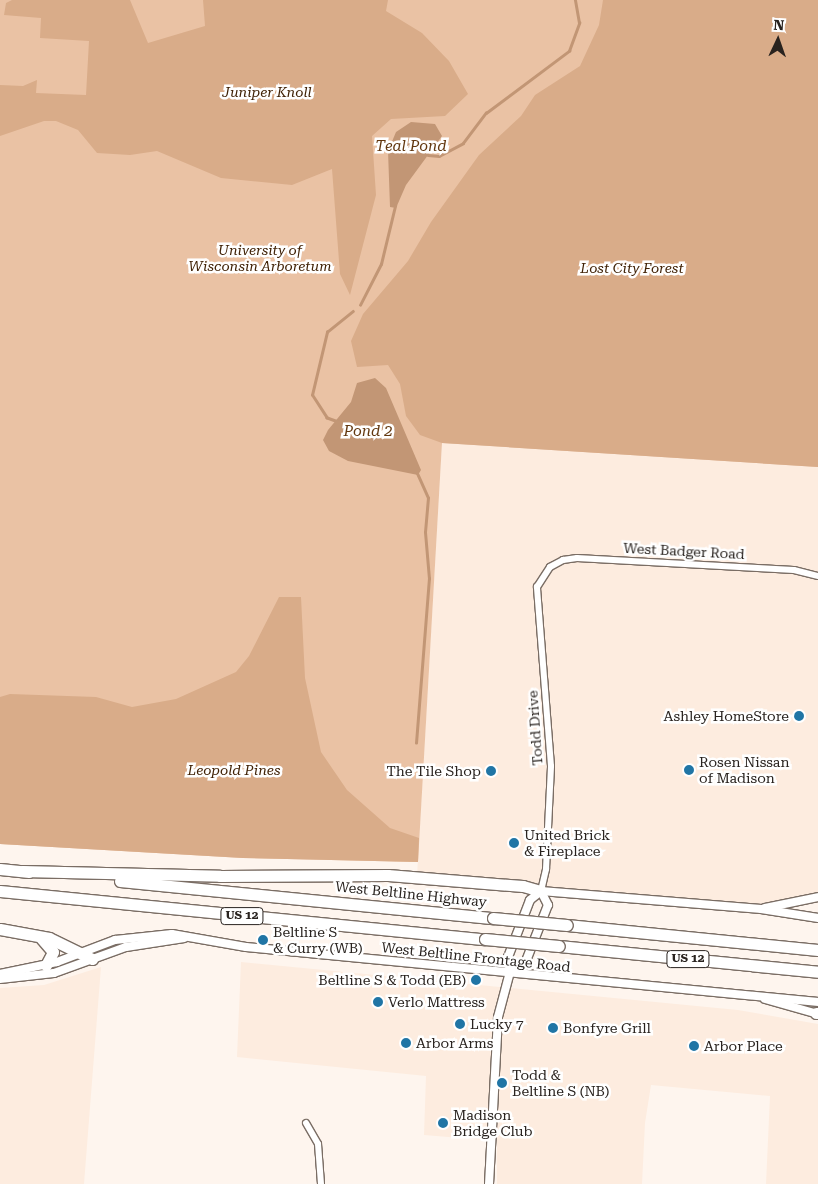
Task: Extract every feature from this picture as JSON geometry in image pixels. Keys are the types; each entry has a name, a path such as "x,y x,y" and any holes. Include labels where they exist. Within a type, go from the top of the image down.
{"highway":[{"name":"West Beltline Highway","path":"0,869 818,950"},
{"path":"22,871 220,876 379,874 523,886 541,891"},
{"name":"US 12","path":"0,892 818,972"},
{"path":"0,929 38,936 63,944 78,954 92,959"},
{"path":"38,936 52,947 53,956 46,965"}],"street":[{"name":"West Badger Road","path":"550,567 563,560 577,558 786,570 818,576"},
{"name":"Todd Drive","path":"489,1184 498,1017 510,972 508,957 530,900 541,891 546,869 551,766 537,599 541,577 550,567"},
{"name":"Todd Drive","path":"510,972 526,961 548,905 541,891"},
{"path":"541,891 761,909 818,918"},
{"path":"761,909 818,897"},
{"name":"West Beltline Frontage Road","path":"0,974 46,965 115,940 139,935 172,934 184,938 765,999 817,1010"},
{"name":"West Beltline Frontage Road","path":"0,979 54,973 126,947 184,938"},
{"name":"West Beltline Frontage Road","path":"765,999 781,997 817,1010"},
{"path":"306,1123 318,1144 321,1184"}],"shaded area":[{"path":"442,443 818,467 818,897 761,909 417,876"},
{"path":"241,962 738,1010 818,1024 818,1184 766,1184 770,1096 651,1085 645,1123 642,1184 497,1184 497,1141 424,1135 426,1076 237,1057"},
{"path":"101,967 84,1184 0,1184 0,988 44,985"}],"green space":[{"name":"University of Wisconsin Arboretum","path":"0,0 818,0 818,467 442,443 418,862 243,858 0,844"},
{"name":"Juniper Knoll","path":"12,0 130,0 148,43 205,26 203,0 388,0 386,11 422,33 449,61 468,94 445,116 391,119 372,136 376,195 350,295 340,274 332,169 292,185 221,178 157,151 130,155 97,153 78,130 56,121 44,121 0,136 0,85 23,86 37,80 36,93 86,95 89,41 40,38 41,18 4,15 6,3"},
{"name":"Lost City Forest","path":"603,0 818,0 818,467 442,443 420,435 406,416 400,384 388,365 357,367 351,341 363,314 408,261 431,222 479,155 521,116 535,95 580,66 599,25"},
{"name":"Leopold Pines","path":"279,597 301,597 305,678 321,752 347,790 390,828 419,838 418,862 243,858 0,844 0,697 10,694 96,697 132,707 176,699 236,672 249,656"}],"water":[{"name":"Teal Pond","path":"411,122 435,124 442,136 406,185 396,208 390,207 388,151 396,132"},
{"name":"Pond 2","path":"375,378 386,388 421,470 418,475 348,461 329,451 323,440 328,430 351,402 357,383"}],"waterway":[{"path":"428,155 439,156 463,143 486,113 569,51 579,23 575,0"},
{"path":"360,305 381,264 395,206"},
{"path":"338,422 327,418 312,395 327,332 353,311"},
{"path":"416,743 429,579 425,532 428,498 417,473"}],"place":[{"name":"Ashley HomeStore","path":"799,716"},
{"name":"Rosen Nissan of Madison","path":"689,770"},
{"name":"The Tile Shop","path":"491,771"},
{"name":"United Brick & Fireplace","path":"514,843"},
{"name":"Beltline S & Curry (WB)","path":"263,940"},
{"name":"Beltline S & Todd (EB)","path":"476,980"},
{"name":"Verlo Mattress","path":"378,1002"},
{"name":"Lucky 7","path":"460,1024"},
{"name":"Bonfyre Grill","path":"553,1028"},
{"name":"Arbor Arms","path":"406,1043"},
{"name":"Arbor Place","path":"694,1046"},
{"name":"Todd & Beltline S (NB)","path":"502,1083"},
{"name":"Madison Bridge Club","path":"443,1123"}]}
